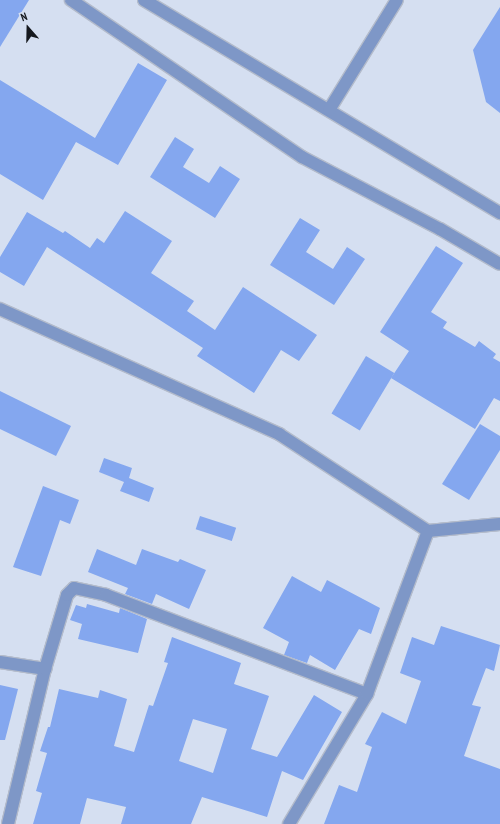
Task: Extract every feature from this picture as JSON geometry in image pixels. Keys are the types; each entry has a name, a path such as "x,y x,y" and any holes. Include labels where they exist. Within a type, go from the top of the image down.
{"street":[{"path":"71,0 302,157 440,229 500,264"},
{"path":"144,0 500,213"},
{"path":"329,110 397,0"},
{"path":"0,309 279,434 428,531 500,524"},
{"path":"289,824 367,694 428,531"},
{"path":"8,824 45,669 68,595 74,588 106,595 367,694"},
{"path":"0,662 45,669"}],"building":[{"path":"0,0 29,0 0,47"},
{"path":"500,7 500,113 486,102 473,50"},
{"path":"138,63 167,80 118,165 76,142 43,200 0,174 0,80 95,138"},
{"path":"175,137 194,149 183,167 209,183 220,166 240,179 215,218 150,177"},
{"path":"125,211 172,241 151,273 194,301 187,311 215,330 243,287 317,335 299,361 281,350 254,393 197,356 203,348 47,247 24,286 0,272 0,257 27,212 63,233 65,231 90,248 97,238 104,243"},
{"path":"300,218 320,230 306,252 333,269 347,247 365,259 334,305 270,265"},
{"path":"436,246 463,263 431,312 447,322 443,328 475,347 479,341 496,354 493,358 500,362 500,401 494,398 475,429 391,378 409,351 380,332"},
{"path":"366,356 394,373 360,430 331,413"},
{"path":"0,391 71,426 56,456 0,429"},
{"path":"480,424 500,436 500,450 469,500 442,484"},
{"path":"104,458 132,468 129,478 154,488 149,502 120,491 124,482 99,472"},
{"path":"43,486 79,500 70,524 60,520 41,576 13,567"},
{"path":"200,516 236,528 232,541 196,529"},
{"path":"97,549 136,565 142,549 178,562 180,559 206,570 189,609 156,594 152,604 125,594 128,588 88,572"},
{"path":"292,576 321,592 327,580 380,608 371,634 359,629 335,670 310,655 307,663 284,655 289,642 263,628"},
{"path":"87,604 119,613 120,608 147,619 138,653 78,639 82,624 70,620 76,605 86,608"},
{"path":"441,626 500,645 494,671 486,668 472,705 481,707 464,756 500,769 500,824 324,824 339,785 357,792 372,747 365,744 382,712 406,724 421,681 400,673 412,637 434,645"},
{"path":"172,637 241,663 234,684 269,696 251,749 277,757 314,695 342,712 303,780 282,771 267,817 202,797 191,824 121,824 126,807 87,798 80,824 33,824 42,793 36,791 47,753 40,751 48,727 50,727 59,689 98,698 100,690 127,699 114,746 134,752 149,705 153,706 168,663 164,662","holes":["193,719 227,729 213,773 179,761"]},
{"path":"0,685 18,689 5,740 0,740"}]}
